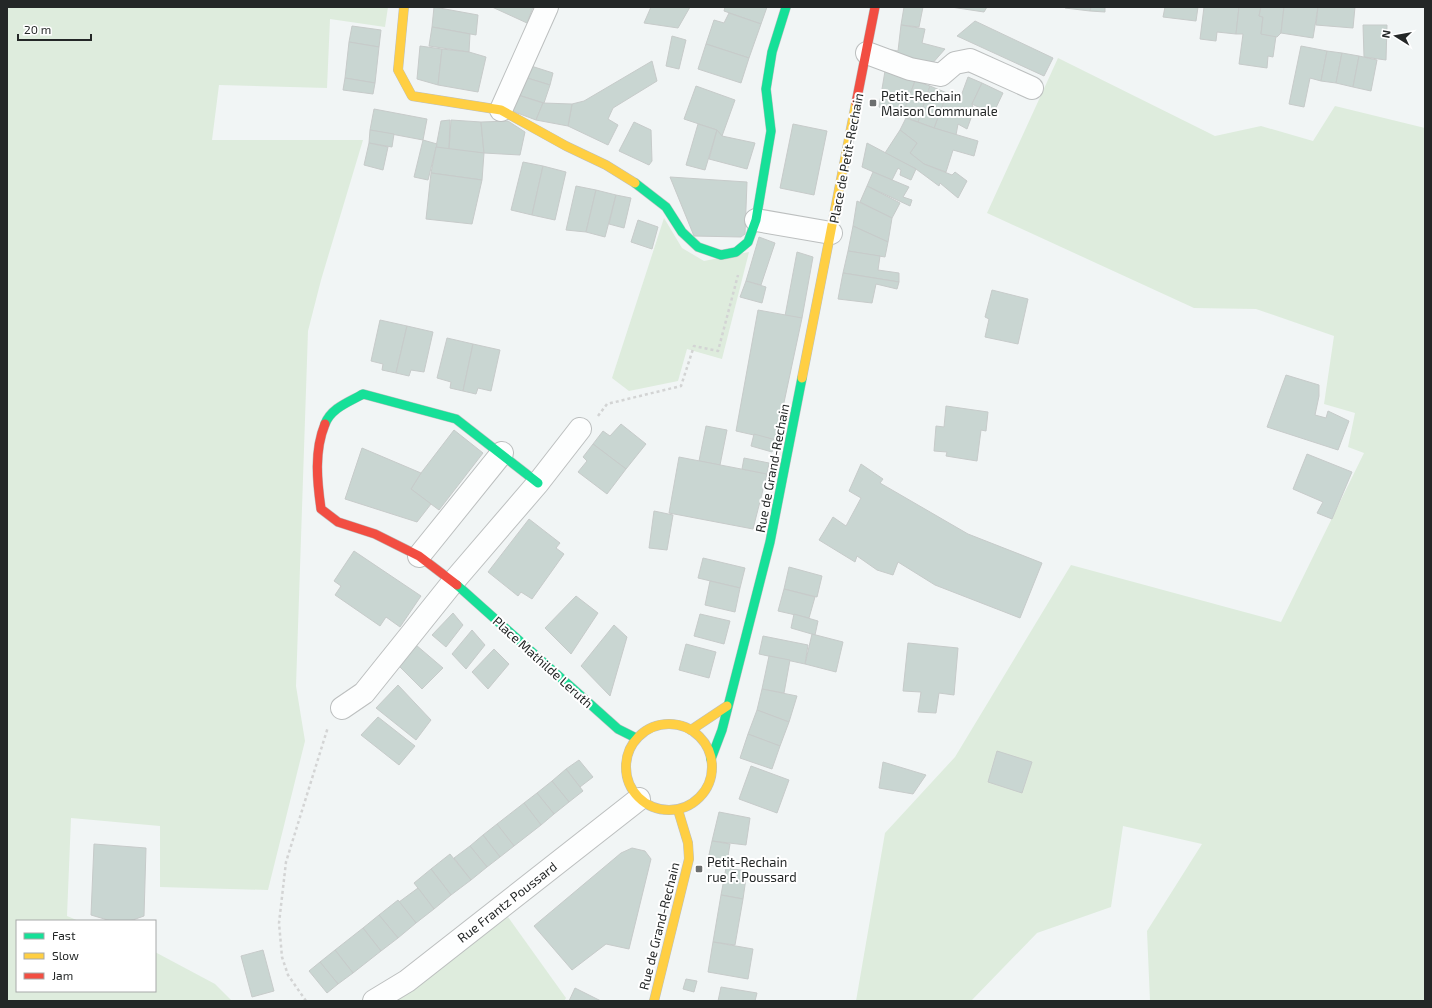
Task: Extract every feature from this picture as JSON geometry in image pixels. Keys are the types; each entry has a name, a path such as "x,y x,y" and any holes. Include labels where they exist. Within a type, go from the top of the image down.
{"street":[{"path":"404,7 398,70 412,96 501,110 566,146 606,165 641,186 666,207 682,232 698,247 721,256 736,252 748,242 756,220 771,131 766,89 772,52 786,7"},
{"path":"501,110 547,7"},
{"name":"Place de Petit-Rechain","path":"756,220 831,233 875,7"},
{"path":"867,53 910,69 941,75 955,63 970,60 1032,88"},
{"name":"Rue de Grand-Rechain","path":"711,759 722,730 770,542 831,233"},
{"name":"Place Mathilde Leruth","path":"538,482 456,419 363,394 334,411 326,420 319,448 317,481 321,509 338,522 375,534 419,556 453,582 618,730 636,738"},
{"path":"342,708 364,693 453,582 538,482 580,429"},
{"path":"419,556 502,453"},
{"path":"690,730 727,706"},
{"path":"662,724 677,724 690,730 704,742 711,759 711,773 708,787 699,798 689,806 678,810 657,810 639,799 631,788 626,776 626,762 629,750 636,738 648,729 662,724"},
{"name":"Rue Frantz Poussard","path":"374,1001 407,981 639,799"},
{"name":"Rue de Grand-Rechain","path":"654,1001 689,859 688,843 678,810"}],"path":[{"path":"580,429 591,425 607,404 681,386 694,346 718,351 741,263 736,252"},
{"path":"306,1001 288,975 282,957 279,923 286,862 327,729 342,708"}],"green space":[{"path":"7,7 388,7 385,27 330,19 327,88 219,85 212,140 363,140 321,280 308,331 296,686 305,741 268,890 160,887 160,826 71,818 67,916 77,920 16,920 16,992 156,992 156,953 215,984 232,1001 7,1001"},
{"path":"1058,58 1215,136 1261,126 1313,141 1335,106 1425,128 1425,1001 1150,1001 1147,931 1202,844 1123,826 1111,907 1037,933 971,1001 856,1001 885,833 955,757 1071,565 1281,622 1364,453 1348,447 1355,413 1324,404 1334,336 1256,309 1194,308 987,213"},
{"path":"664,218 682,248 704,261 749,252 722,359 687,349 678,381 629,391 612,378"},
{"path":"508,917 566,998 564,1001 393,1001 420,979"}],"building":[{"path":"434,7 478,15 476,35 432,27"},
{"path":"492,7 533,7 527,23"},
{"path":"651,7 690,7 678,28 644,23"},
{"path":"725,7 767,7 761,24 724,11"},
{"path":"904,7 923,7 919,27 901,25"},
{"path":"951,7 987,7 984,12"},
{"path":"1065,7 1091,7 1090,11"},
{"path":"1091,7 1105,7 1105,12 1090,11"},
{"path":"1165,7 1198,7 1196,21 1163,17"},
{"path":"1204,7 1239,7 1236,34 1217,32 1216,41 1200,39"},
{"path":"1239,7 1261,7 1259,16 1263,17 1261,34 1276,36 1273,57 1268,56 1267,68 1239,64 1243,34 1236,34"},
{"path":"1261,7 1284,7 1281,33 1277,37 1261,34 1263,17 1259,16"},
{"path":"1284,7 1318,7 1313,38 1281,33"},
{"path":"1318,7 1355,7 1353,28 1316,25"},
{"path":"729,13 761,24 749,58 706,44 714,20 724,23"},
{"path":"975,21 1053,58 1044,76 957,36"},
{"path":"901,25 925,29 922,43 945,49 931,65 886,49 898,51"},
{"path":"1363,25 1387,25 1386,60 1364,57"},
{"path":"352,26 381,30 379,47 349,42"},
{"path":"432,27 470,34 469,52 429,46"},
{"path":"672,36 686,40 679,69 666,66"},
{"path":"349,42 379,47 375,83 345,78"},
{"path":"706,44 749,58 741,83 698,69"},
{"path":"420,46 442,49 438,85 417,79"},
{"path":"1301,46 1327,51 1321,81 1310,78 1304,107 1289,104"},
{"path":"442,49 469,52 486,57 478,92 438,85"},
{"path":"1327,51 1342,53 1336,83 1321,81"},
{"path":"1342,53 1359,56 1353,87 1336,83"},
{"path":"1359,56 1377,60 1371,91 1353,87"},
{"path":"652,61 657,81 613,108 608,119 618,125 608,145 568,126 572,104 584,101"},
{"path":"528,65 553,73 550,85 524,77"},
{"path":"885,71 915,81 902,116 879,107"},
{"path":"524,77 550,85 544,103 518,95"},
{"path":"968,77 982,83 972,104 974,110 967,129 958,124 956,135 934,128 947,93 961,96"},
{"path":"345,78 375,83 373,94 343,90"},
{"path":"915,81 930,86 918,122 902,116"},
{"path":"982,83 1003,93 993,114 972,104"},
{"path":"696,86 735,100 722,136 717,130 684,119"},
{"path":"930,86 947,93 934,128 918,122"},
{"path":"518,95 543,103 536,120 512,111"},
{"path":"543,103 572,104 568,126 536,120"},
{"path":"374,109 427,119 423,140 370,130"},
{"path":"906,118 978,141 974,156 953,150 946,172 924,164 910,153 917,143 900,130"},
{"path":"450,120 449,150 436,147 441,121"},
{"path":"451,120 481,122 484,153 449,150"},
{"path":"508,121 525,132 520,155 484,153 481,122"},
{"path":"634,122 651,130 652,161 649,165 619,151"},
{"path":"698,124 717,130 705,170 686,165"},
{"path":"793,124 827,131 814,195 780,188"},
{"path":"370,130 394,134 392,147 369,143"},
{"path":"717,130 722,136 755,143 747,169 709,159"},
{"path":"900,130 917,143 910,153 924,164 952,175 955,172 967,181 958,198 940,183 939,186 916,169 885,153"},
{"path":"423,140 437,144 428,180 414,177"},
{"path":"369,143 388,147 383,170 364,165"},
{"path":"867,143 916,169 911,180 900,175 901,170 898,168 892,180 862,167"},
{"path":"436,147 484,153 482,180 431,173"},
{"path":"523,162 543,166 532,215 511,210"},
{"path":"543,166 566,172 555,220 532,215"},
{"path":"873,172 909,187 903,197 912,200 910,206 867,186"},
{"path":"431,173 482,180 472,224 426,219"},
{"path":"670,177 747,182 745,234 741,237 694,236"},
{"path":"576,186 596,190 586,232 566,230"},
{"path":"867,186 900,203 892,218 860,202"},
{"path":"596,190 616,195 605,237 586,232"},
{"path":"616,195 631,198 624,228 609,224"},
{"path":"857,201 892,218 888,242 853,226"},
{"path":"638,220 658,227 652,249 631,242"},
{"path":"853,226 888,242 885,257 848,251"},
{"path":"759,237 775,243 761,285 746,281"},
{"path":"848,251 880,256 878,270 899,273 899,282 843,273"},
{"path":"797,252 813,257 802,318 785,316"},
{"path":"843,273 899,282 897,289 876,284 872,303 838,299"},
{"path":"746,281 766,287 762,303 740,297"},
{"path":"992,290 1028,299 1018,344 985,337 989,319 985,317"},
{"path":"758,310 802,318 776,440 736,431"},
{"path":"380,320 407,326 396,373 382,370 383,364 371,361"},
{"path":"407,326 433,332 424,372 411,370 409,376 396,373"},
{"path":"447,338 473,344 463,391 450,388 451,382 437,378"},
{"path":"473,344 500,350 491,391 478,388 476,394 463,391"},
{"path":"1286,375 1319,385 1319,396 1315,415 1326,418 1328,411 1349,421 1338,450 1267,427"},
{"path":"946,406 988,412 986,431 981,430 977,461 946,456 947,452 934,451 936,426 944,427"},
{"path":"621,424 646,444 626,469 593,444 603,431 610,436"},
{"path":"706,426 727,430 720,465 699,461"},
{"path":"454,430 483,453 439,510 411,489 421,473"},
{"path":"754,434 776,440 772,452 751,446"},
{"path":"593,444 626,469 607,494 578,472 587,461 583,457"},
{"path":"362,448 421,473 411,489 431,504 417,522 345,499"},
{"path":"1307,454 1352,472 1332,519 1317,513 1323,502 1293,489"},
{"path":"679,457 767,474 753,529 669,513"},
{"path":"744,458 769,463 767,474 742,469"},
{"path":"861,464 883,479 880,483 968,534 1042,563 1020,618 935,585 898,562 893,575 877,570 857,556 855,562 819,540 833,517 846,526 861,498 849,491"},
{"path":"654,511 673,515 667,550 649,548"},
{"path":"529,519 560,543 556,548 564,554 532,599 521,592 518,596 488,572"},
{"path":"354,551 421,596 400,627 386,617 380,626 335,595 341,586 334,581"},
{"path":"703,558 745,568 740,588 698,578"},
{"path":"789,567 822,576 817,597 784,589"},
{"path":"710,581 740,588 735,612 705,605"},
{"path":"784,589 815,597 809,618 778,611"},
{"path":"576,596 598,613 571,654 545,628"},
{"path":"453,613 463,625 446,647 432,635"},
{"path":"700,614 730,621 724,644 694,636"},
{"path":"794,614 818,621 815,635 791,628"},
{"path":"614,625 627,637 610,696 581,666"},
{"path":"472,630 485,645 466,669 452,654"},
{"path":"812,634 843,642 836,672 805,664"},
{"path":"763,636 808,645 805,664 759,654"},
{"path":"908,643 958,648 954,695 939,693 936,713 918,712 921,692 903,691"},
{"path":"686,644 716,652 709,678 679,670"},
{"path":"416,645 443,668 422,689 399,666"},
{"path":"494,649 509,664 488,689 472,672"},
{"path":"769,656 790,660 784,693 762,689"},
{"path":"398,685 431,720 416,740 376,708"},
{"path":"762,689 797,696 789,722 757,710"},
{"path":"757,710 789,722 780,746 748,734"},
{"path":"378,717 415,746 399,765 361,735"},
{"path":"748,734 780,746 772,769 740,758"},
{"path":"997,751 1032,762 1022,793 988,782"},
{"path":"579,760 593,777 580,787 566,769"},
{"path":"883,762 926,775 913,794 879,788"},
{"path":"751,766 789,780 777,813 739,799"},
{"path":"566,769 583,791 569,802 552,781"},
{"path":"552,781 569,802 554,814 537,793"},
{"path":"537,793 554,814 541,825 524,803"},
{"path":"524,803 541,825 514,846 497,824"},
{"path":"719,812 750,818 746,845 712,841"},
{"path":"497,824 514,846 500,857 483,835"},
{"path":"483,835 500,857 487,867 470,846"},
{"path":"712,841 730,844 726,868 707,864"},
{"path":"94,844 146,848 144,916 133,920 108,920 91,915"},
{"path":"470,846 487,867 471,880 454,858"},
{"path":"632,848 645,851 651,859 629,949 606,944 572,970 534,926 621,853"},
{"path":"450,854 471,880 451,895 431,869"},
{"path":"726,868 747,871 743,899 721,895"},
{"path":"431,869 451,895 434,909 414,883"},
{"path":"418,888 434,909 416,923 399,902"},
{"path":"721,895 743,899 735,945 713,942"},
{"path":"398,900 416,923 398,938 379,915"},
{"path":"379,915 398,938 381,951 363,928"},
{"path":"363,928 381,951 353,973 335,950"},
{"path":"713,942 753,949 748,979 708,972"},
{"path":"263,950 274,991 252,997 241,956"},
{"path":"335,950 353,973 338,984 320,962"},
{"path":"320,962 338,984 327,993 309,971"},
{"path":"686,979 697,981 694,992 683,989"},
{"path":"721,987 757,993 755,1001 718,1001"},
{"path":"575,988 601,1001 569,1001"}],"traffic: fast":[{"path":"635,183 666,207 682,232 698,247 721,255 736,252 748,242 756,220 771,131 766,89 772,52 786,7"},
{"path":"711,759 722,730 770,542 802,378"},
{"path":"325,424 328,418 336,410 363,394 456,419 538,483"},
{"path":"457,585 618,729 636,738"}],"traffic: slow":[{"path":"404,7 398,70 412,96 501,110 566,146 606,165 635,183"},
{"path":"802,378 856,103"},
{"path":"691,730 727,706"},
{"path":"669,724 686,727 700,736 709,750 712,767 709,784 700,798 686,807 669,810 652,807 638,798 629,784 626,767 629,750 638,736 652,727 669,724"},
{"path":"654,1001 689,859 688,843 678,810"}],"traffic: jam":[{"path":"856,103 875,7"},
{"path":"325,424 319,445 317,466 321,509 338,522 375,534 419,556 457,585"}],"place":[{"name":"Petit-Rechain Maison Communale","path":"873,103"},
{"name":"Petit-Rechain rue F. Poussard","path":"699,869"}]}
